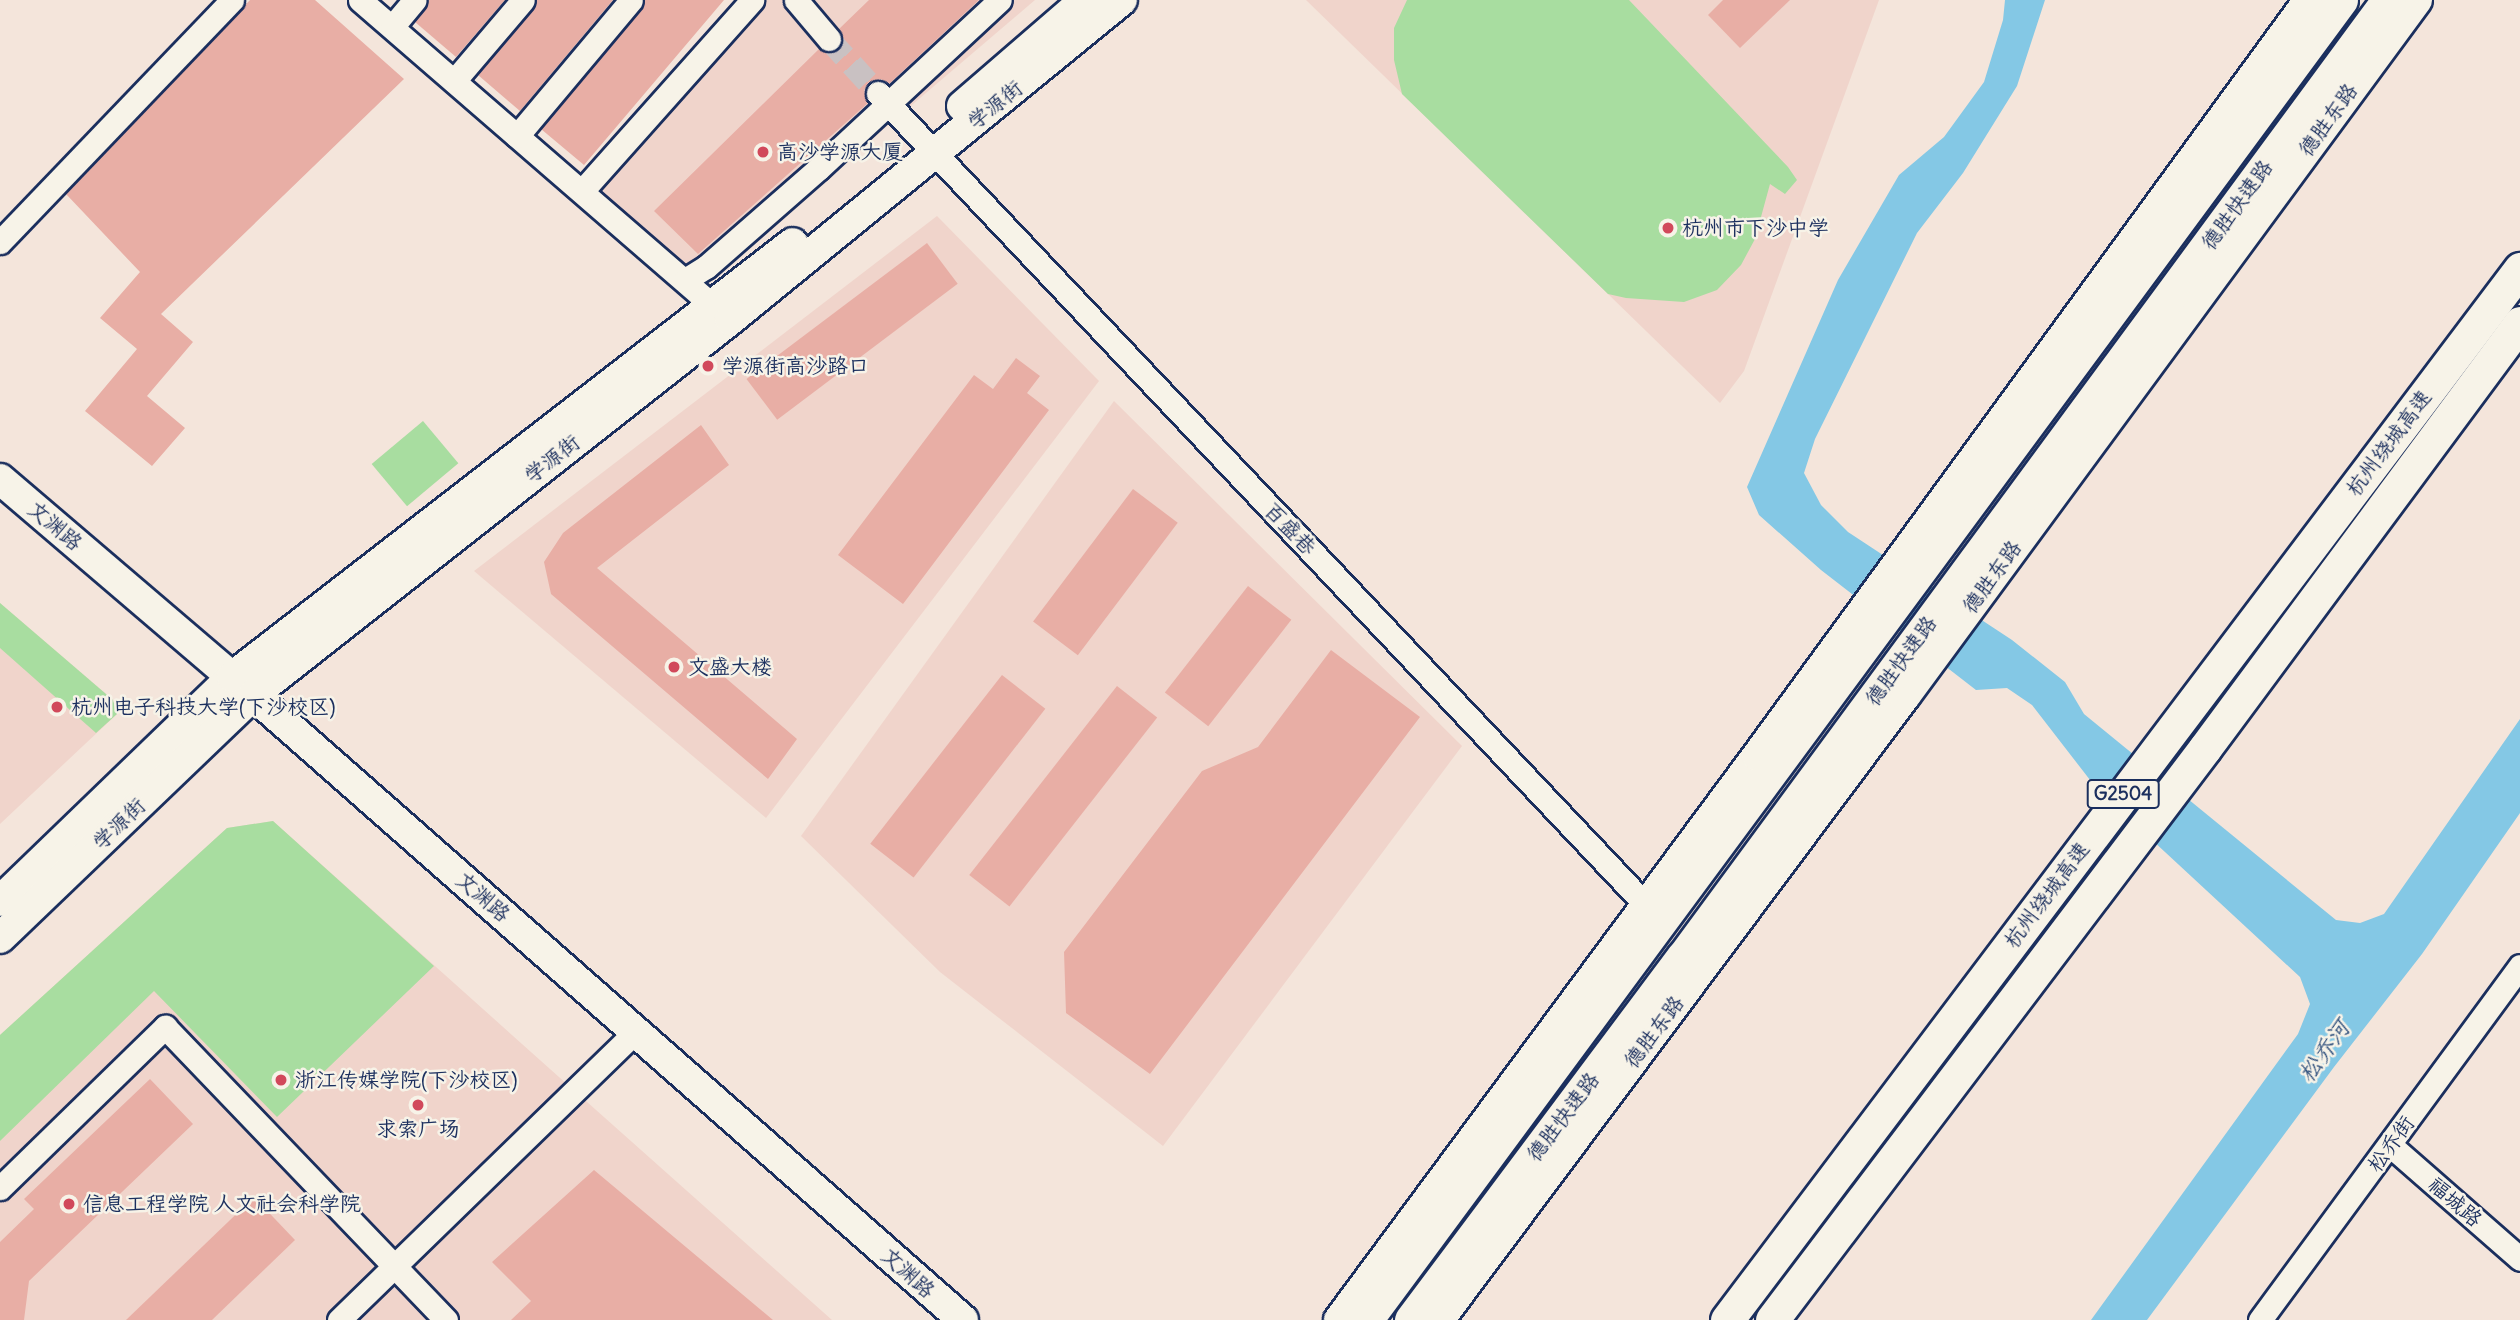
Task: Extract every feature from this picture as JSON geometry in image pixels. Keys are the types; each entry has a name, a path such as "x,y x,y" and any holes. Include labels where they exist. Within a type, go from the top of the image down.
{"highway":[{"name":"德胜快速路","path":"1366,1320 2341,0"},
{"name":"德胜快速路","path":"1411,1320 1683,957 2388,0"},
{"name":"杭州绕城高速","path":"1727,1320 2520,269"},
{"name":"杭州绕城高速","path":"1772,1320 2188,770 2520,323"}],"main road":[{"name":"学源街","path":"928,148 1085,0"},
{"name":"学源街","path":"0,901 242,686 928,148 1122,0"},
{"path":"1339,1320 2309,0"},
{"name":"德胜东路","path":"1439,1320 1905,696 2417,0"},
{"name":"文渊路","path":"0,479 242,686 963,1320"},
{"name":"学源街","path":"0,938 242,686"}],"street":[{"path":"0,242 232,0"},
{"path":"360,0 721,312"},
{"path":"391,27 415,0"},
{"path":"454,81 523,0"},
{"path":"517,136 631,0"},
{"path":"582,191 752,0"},
{"path":"796,0 829,38"},
{"path":"685,279 706,267 883,99 1000,0"},
{"name":"百盛巷","path":"883,99 1646,905"},
{"name":"松乔街","path":"2260,1320 2520,966"},
{"path":"0,1188 164,1027 446,1320"},
{"path":"339,1320 636,1031"},
{"name":"福城路","path":"2390,1145 2520,1259"}],"shaded area":[{"name":"高沙学源大厦","path":"751,0 1035,0 696,289 582,191"},
{"name":"杭州市下沙中学","path":"1306,0 1879,0 1744,371 1720,403"},
{"path":"937,216 1099,381 766,818 474,571"},
{"path":"1114,401 1462,746 1163,1146 940,972 801,836"},
{"name":"杭州电子科技大学(下沙校区)","path":"0,603 113,700 117,714 0,824"},
{"name":"浙江传媒学院(下沙校区)","path":"273,821 832,1320 0,1320 0,1035 227,828"}],"green space":[{"name":"杭州市下沙中学","path":"1407,0 1629,0 1788,167 1797,180 1785,194 1770,184 1755,239 1741,265 1717,290 1684,302 1608,294 1402,94 1394,60 1394,28"},
{"path":"423,421 458,463 407,506 372,464"},
{"path":"0,603 113,700 117,714 96,733 0,648"},
{"path":"273,821 434,966 277,1117 154,991 0,1141 0,1035 227,828"}],"water":[{"name":"松乔河","path":"2005,0 2045,0 2017,86 1963,173 1917,233 1815,439 1804,473 1821,505 1848,532 2012,640 2065,682 2084,714 2336,920 2360,923 2384,914 2520,719 2520,813 2422,954 2334,1067 2147,1320 2091,1320 2298,1034 2310,1004 2300,977 2097,789 2032,705 2007,688 1976,690 1821,570 1759,515 1747,487 1838,280 1899,175 1944,137 1984,82 2003,20"}],"building":[{"path":"250,0 315,0 404,79 161,314 193,342 147,396 185,428 152,466 85,411 137,349 100,318 140,272 66,194"},
{"path":"429,0 505,0 456,57 415,22"},
{"path":"537,0 613,0 520,111 478,75 534,9"},
{"path":"645,0 724,0 584,165 541,129 642,9"},
{"name":"高沙学源大厦","path":"869,0 979,0 889,84 881,79 869,82 864,90 868,103 698,254 654,211 819,49 831,53 839,49 843,37 839,29"},
{"path":"1723,0 1790,0 1740,48 1708,15"},
{"path":"927,243 958,284 777,420 747,379"},
{"path":"1016,358 1040,376 1027,393 1049,410 903,604 838,555 974,375 993,389"},
{"name":"文盛大楼","path":"701,425 729,465 597,568 797,739 768,779 551,594 544,562 563,533"},
{"path":"1133,489 1178,523 1078,655 1033,622"},
{"path":"1248,586 1291,620 1208,726 1165,692"},
{"path":"1331,650 1420,717 1150,1074 1066,1013 1064,952 1202,771 1258,747"},
{"path":"1002,675 1045,709 914,877 870,844"},
{"path":"1117,686 1157,717 1009,907 969,875"},
{"name":"信息工程学院 人文社会科学院","path":"150,1079 193,1124 29,1281 24,1320 0,1320 0,1242 34,1209 24,1199"},
{"path":"594,1170 773,1320 511,1320 531,1301 492,1262"},
{"name":"信息工程学院 人文社会科学院","path":"254,1197 295,1240 212,1320 126,1320"}],"tunnel":[{"path":"829,39 878,93"}],"place":[{"name":"高沙学源大厦","path":"763,152"},
{"name":"杭州市下沙中学","path":"1668,228"},
{"name":"学源街高沙路口","path":"708,366"},
{"name":"文盛大楼","path":"674,667"},
{"name":"杭州电子科技大学(下沙校区)","path":"57,707"},
{"name":"浙江传媒学院(下沙校区)","path":"281,1080"},
{"name":"求索广场","path":"418,1105"},
{"name":"信息工程学院 人文社会科学院","path":"69,1204"}]}
